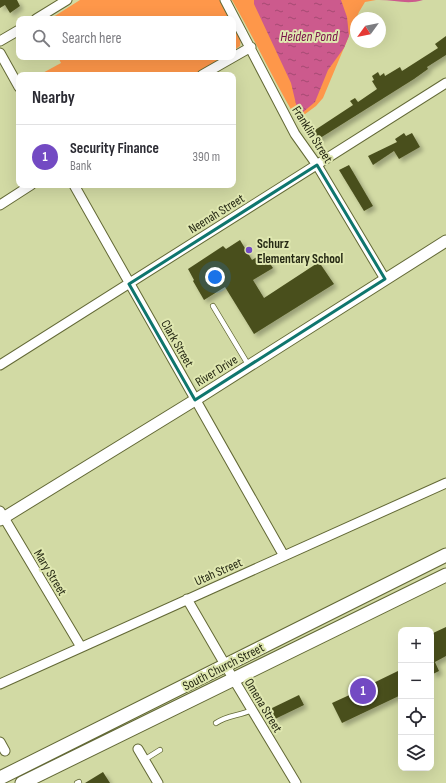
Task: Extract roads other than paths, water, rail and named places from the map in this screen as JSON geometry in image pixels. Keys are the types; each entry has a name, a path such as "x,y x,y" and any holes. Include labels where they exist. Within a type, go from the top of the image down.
{"main road":[{"name":"South Church Street","path":"0,778 225,664 446,555"},
{"name":"South Church Street","path":"22,783 446,575"}],"street":[{"path":"41,16 67,0"},
{"name":"Franklin Street","path":"225,0 234,16"},
{"name":"Franklin Street","path":"236,20 295,134 317,164 385,279"},
{"path":"0,41 16,32"},
{"path":"236,56 251,47"},
{"path":"0,53 16,82"},
{"path":"207,72 228,60"},
{"name":"Neenah Street","path":"0,365 446,83"},
{"path":"0,205 26,188"},
{"name":"Clark Street","path":"76,188 284,556"},
{"name":"River Drive","path":"1,516 195,400 446,241"},
{"name":"Utah Street","path":"0,684 446,483"},
{"name":"Mary Street","path":"1,516 81,647"},
{"name":"Omena Street","path":"188,599 234,680 296,783"},
{"path":"0,742 5,751"},
{"path":"138,749 158,783"}],"lane":[{"path":"213,306 249,366"},
{"path":"216,722 229,716 242,715 252,710"},
{"path":"144,760 160,750"}],"water":[{"name":"Heiden Pond","path":"254,0 341,0 347,17 349,36 344,48 328,70 315,102 302,113 296,104 291,83 254,4"},
{"path":"379,0 423,0 407,2"}],"place":[{"name":"Schurz Elementary School","path":"249,250"},
{"name":"Security Finance","path":"363,691"}]}
